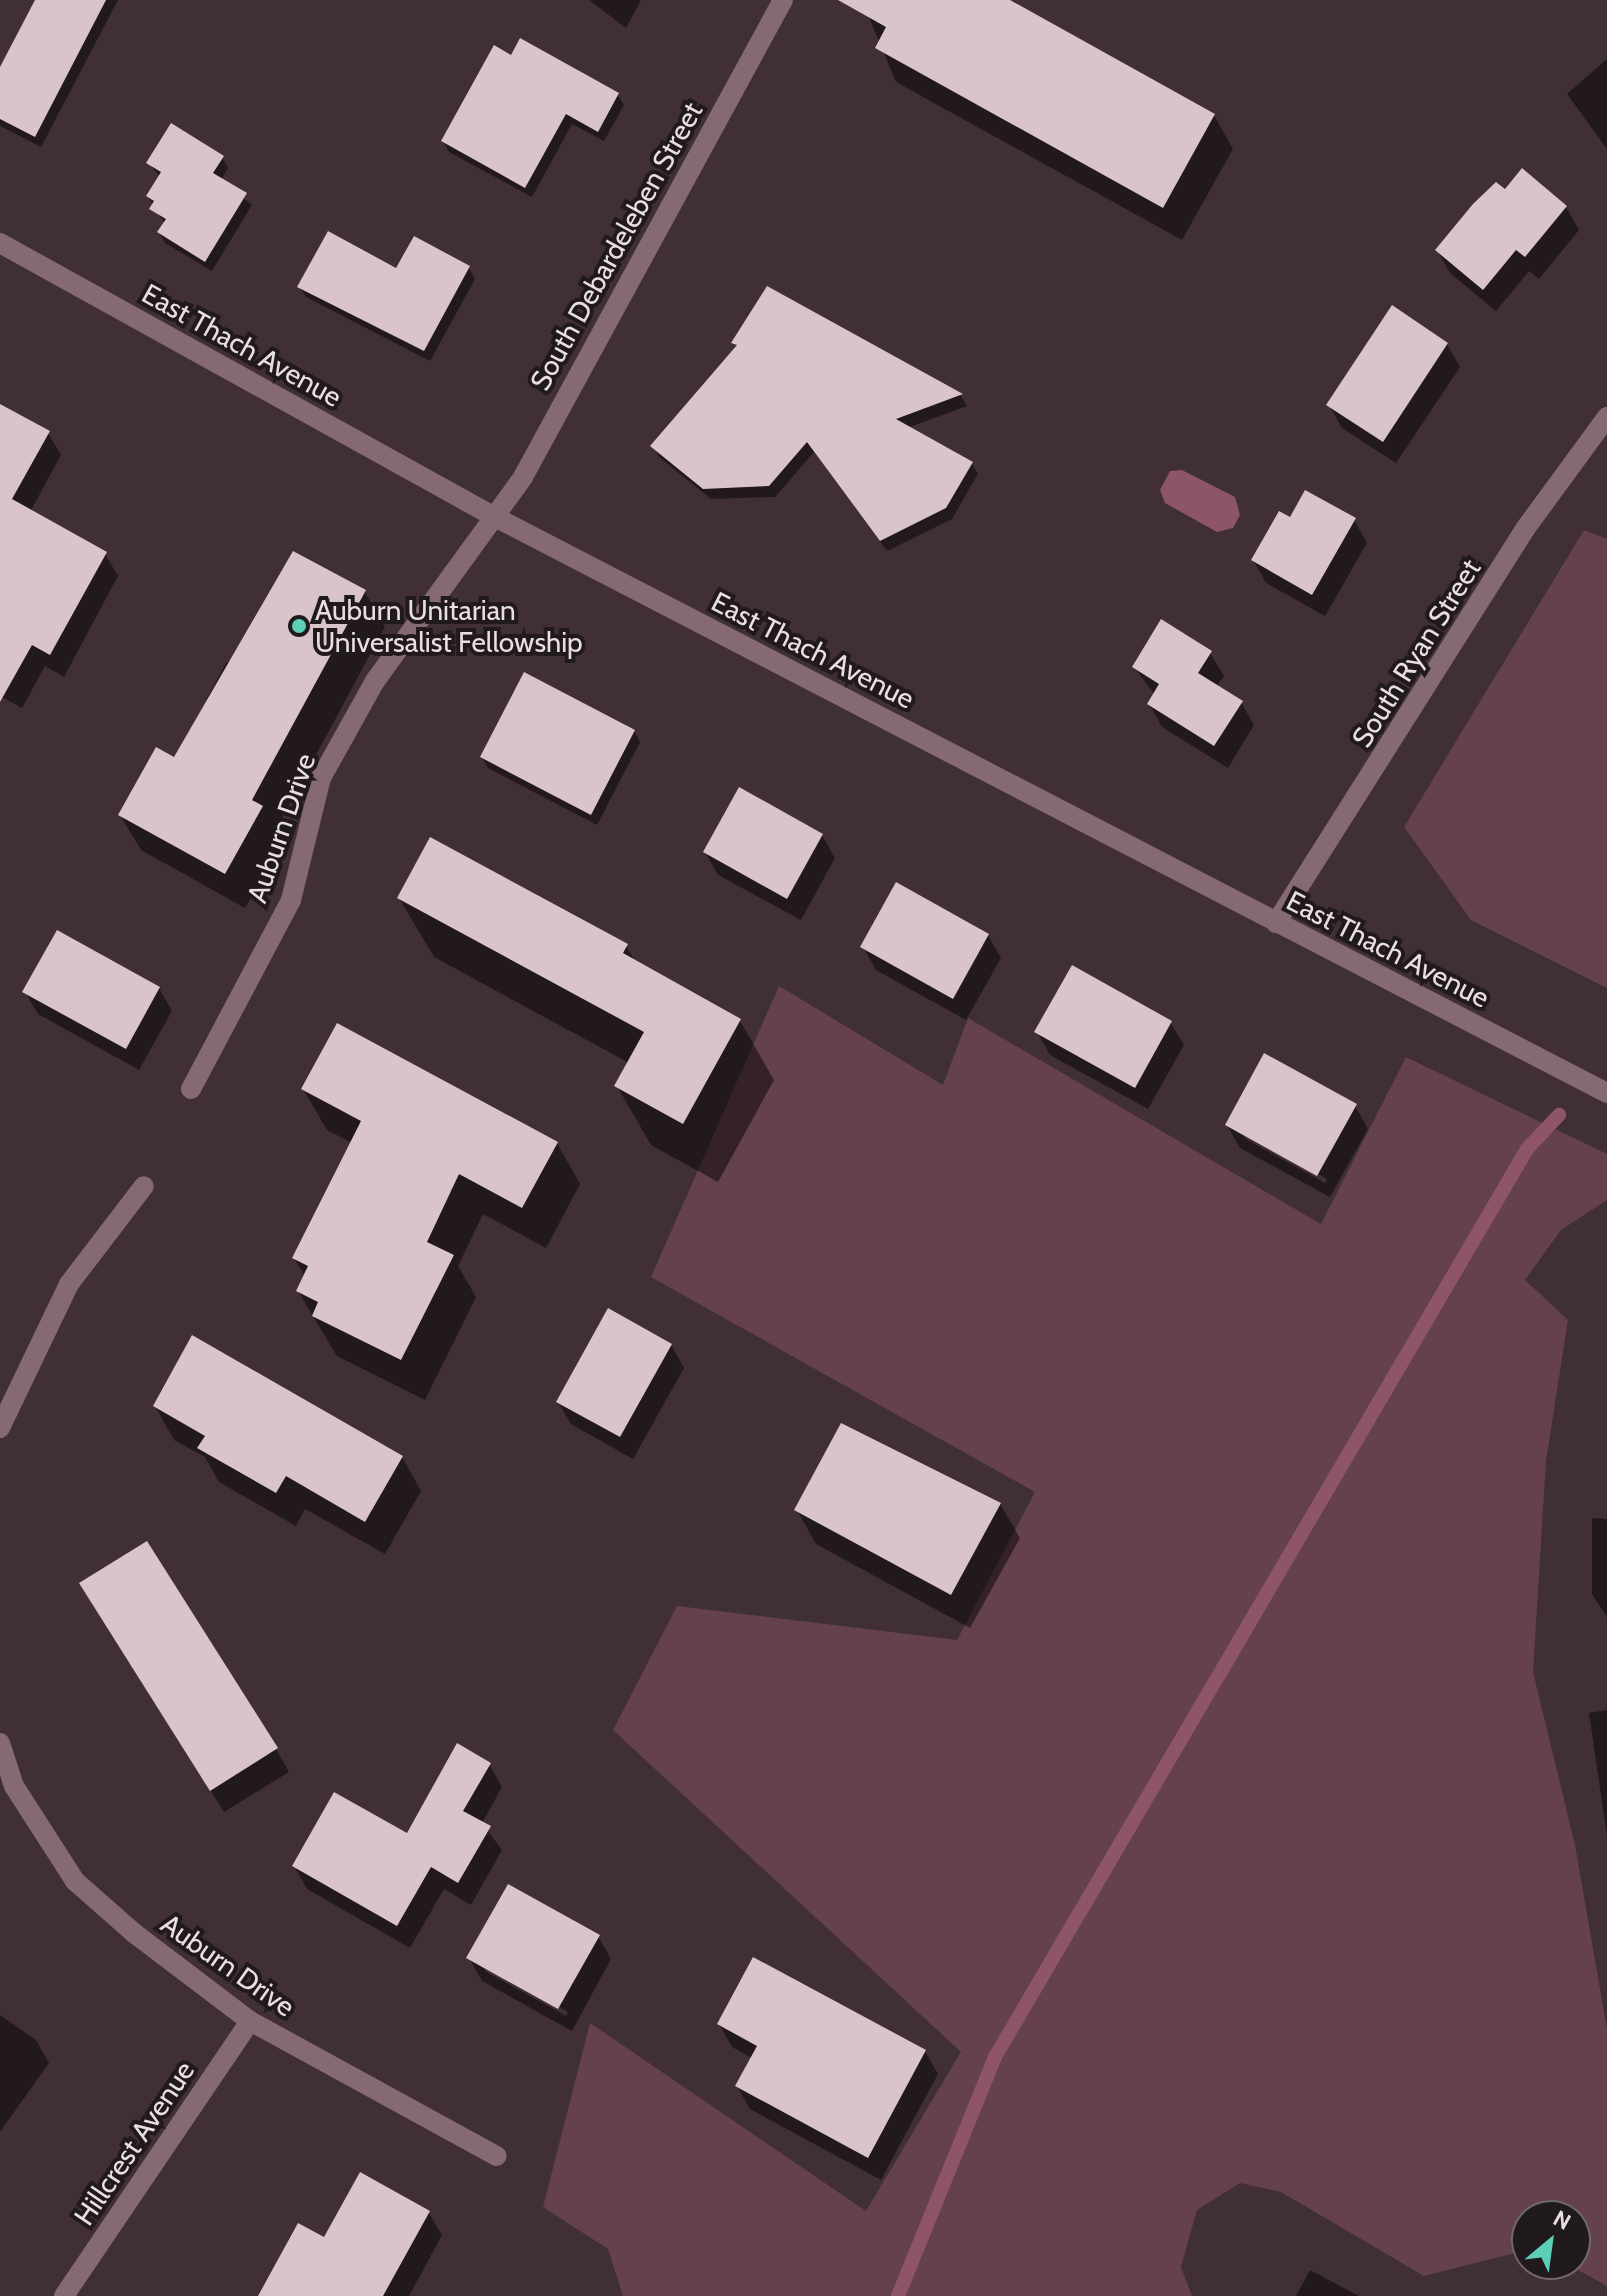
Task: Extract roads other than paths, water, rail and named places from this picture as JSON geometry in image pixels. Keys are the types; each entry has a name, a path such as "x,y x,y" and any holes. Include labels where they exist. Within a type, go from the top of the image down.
{"street":[{"name":"South Debardeleben Street","path":"493,516 528,468 783,0"},
{"name":"East Thach Avenue","path":"0,243 493,516 1607,1093"},
{"name":"South Ryan Street","path":"1276,923 1525,529 1607,417"},
{"name":"Auburn Drive","path":"191,1089 291,900 321,778 375,681 493,516"},
{"path":"0,1428 69,1284 144,1186"},
{"name":"Auburn Drive","path":"0,1743 14,1786 75,1881 250,2021 497,2156"},
{"name":"Hillcrest Avenue","path":"64,2296 250,2021"}],"waterway":[{"path":"898,2296 995,2057 1527,1149 1559,1115"}],"place":[{"name":"Auburn Unitarian Universalist Fellowship","path":"299,626"}]}
